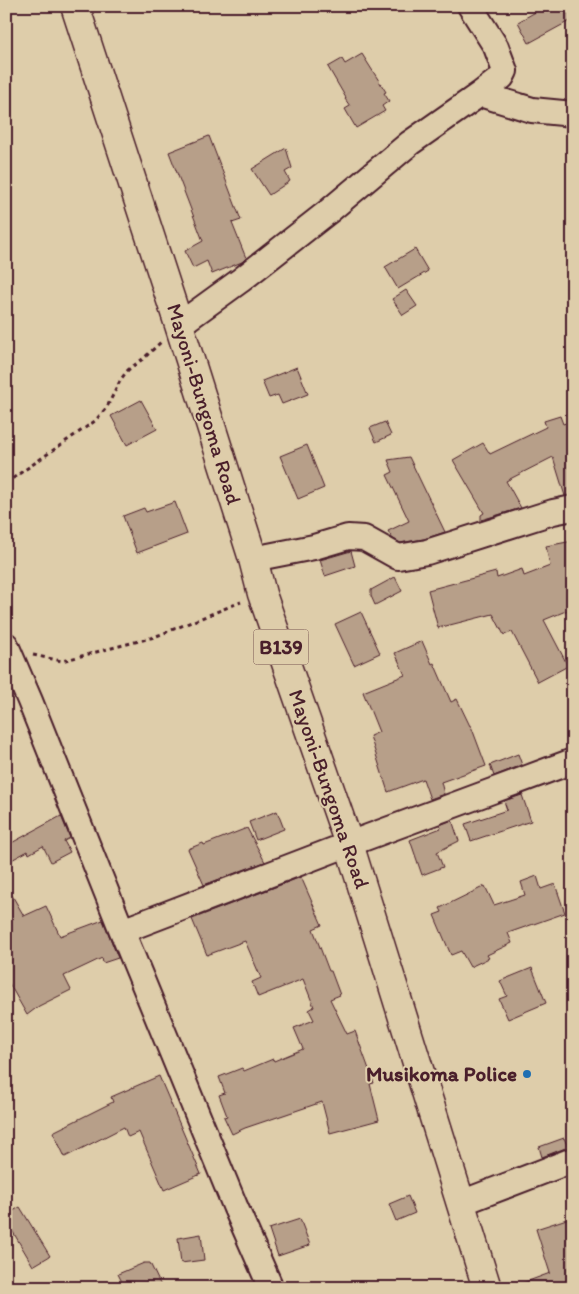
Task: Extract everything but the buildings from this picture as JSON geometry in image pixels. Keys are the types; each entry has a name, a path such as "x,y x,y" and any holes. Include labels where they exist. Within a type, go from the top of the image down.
{"main road":[{"name":"Mayoni-Bungoma Road","path":"76,6 180,325 253,559 262,594 349,844 487,1288"}],"street":[{"path":"180,325 329,211 410,144 502,76 504,70 496,47 470,6"},
{"path":"480,94 532,110 573,114"},
{"path":"253,559 314,548 348,537 364,538 398,557 427,552 553,512 573,508"},
{"path":"7,649 236,1206 272,1288"},
{"path":"122,931 573,761"},
{"path":"461,1203 573,1160"}],"path":[{"path":"6,483 95,421 107,407 121,379 128,370 180,325"},
{"path":"7,649 62,661 154,637 262,594"}],"place":[{"name":"Musikoma Police","path":"527,1074"}]}
